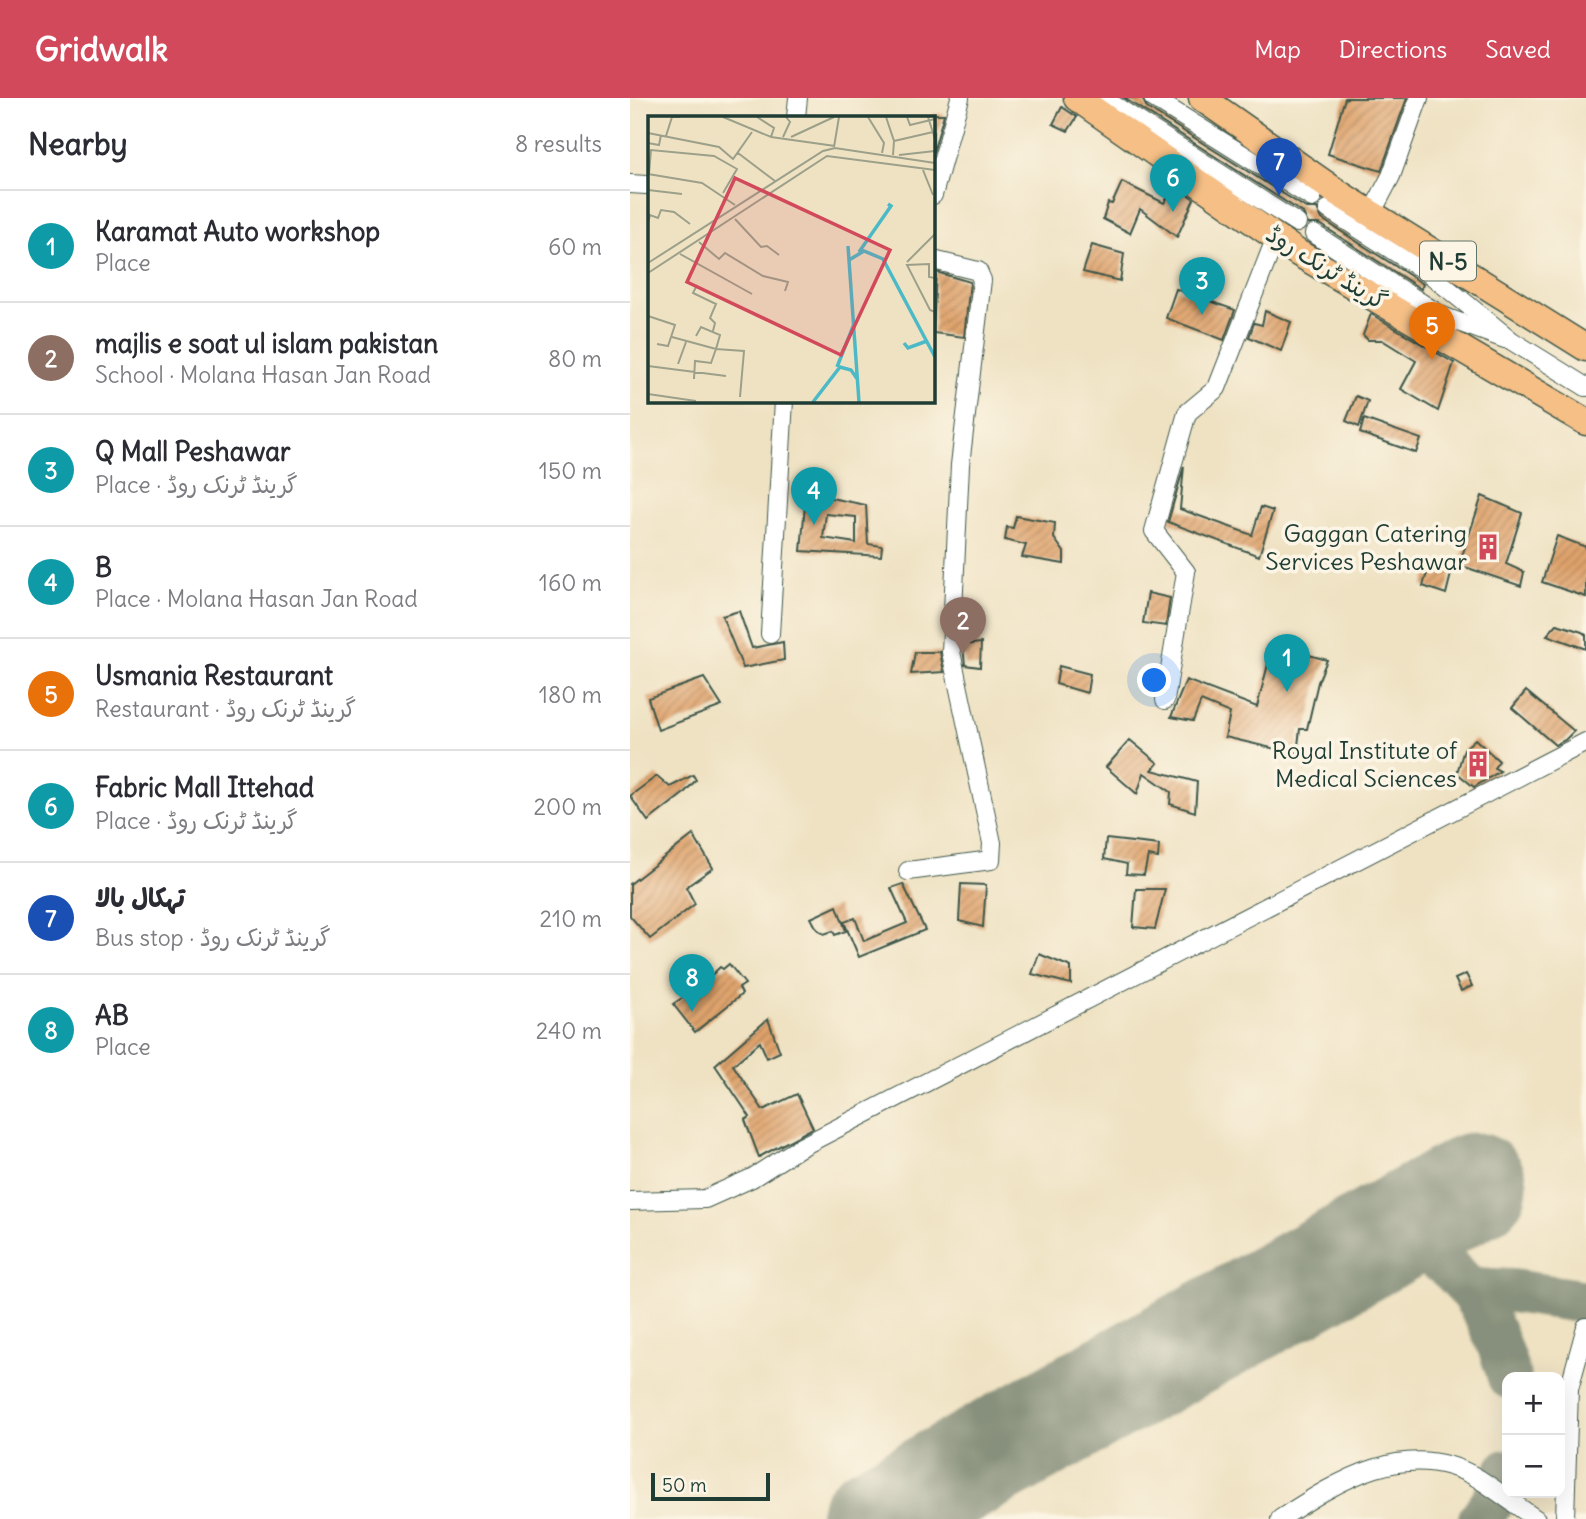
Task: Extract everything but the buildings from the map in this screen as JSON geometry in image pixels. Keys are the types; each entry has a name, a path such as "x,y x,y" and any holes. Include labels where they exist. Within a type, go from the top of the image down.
{"highway":[{"name":"گرینڈ ٹرنک روڈ","path":"1077,98 1586,422"},
{"name":"N-5","path":"1202,98 1338,193 1373,212 1586,348"}],"street":[{"path":"796,116 798,98"},
{"path":"934,191 960,98"},
{"path":"1103,98 1286,230 1217,388 1187,412 1154,531 1186,572 1165,700"},
{"path":"1153,98 1312,198"},
{"path":"1373,212 1391,176 1419,98"},
{"path":"1328,209 1452,290 1512,341 1586,387"},
{"path":"1314,234 1442,316 1512,341"},
{"path":"908,871 991,860 992,843 951,652 961,465 982,280 978,271 934,260"},
{"path":"770,634 784,402"},
{"path":"630,1201 705,1199 736,1186 811,1142 1586,742"},
{"path":"1565,1519 1569,1389 1586,1327"},
{"path":"1280,1519 1356,1472 1408,1462 1440,1462 1479,1479 1536,1519"}],"taxiway":[{"path":"1373,1242 1401,1244 1425,1252 1446,1265 1464,1283 1478,1304 1491,1327 1507,1372"},
{"path":"1468,1289 1512,1291 1586,1302"},
{"path":"1480,1519 1502,1484"},
{"path":"855,1519 900,1504"}],"runway":[{"path":"873,1519 1474,1186"}],"place":[{"name":"تہکال بالا","path":"1279,196"},
{"name":"Fabric Mall Ittehad","path":"1173,212"},
{"name":"Q Mall Peshawar","path":"1202,315"},
{"name":"Usmania Restaurant","path":"1432,360"},
{"name":"B","path":"814,525"},
{"name":"Gaggan Catering Services Peshawar","path":"1488,547"},
{"name":"majlis e soat ul islam pakistan","path":"963,655"},
{"name":"Karamat Auto workshop","path":"1287,692"},
{"name":"Royal Institute of Medical Sciences","path":"1478,764"},
{"name":"AB","path":"692,1012"}]}
